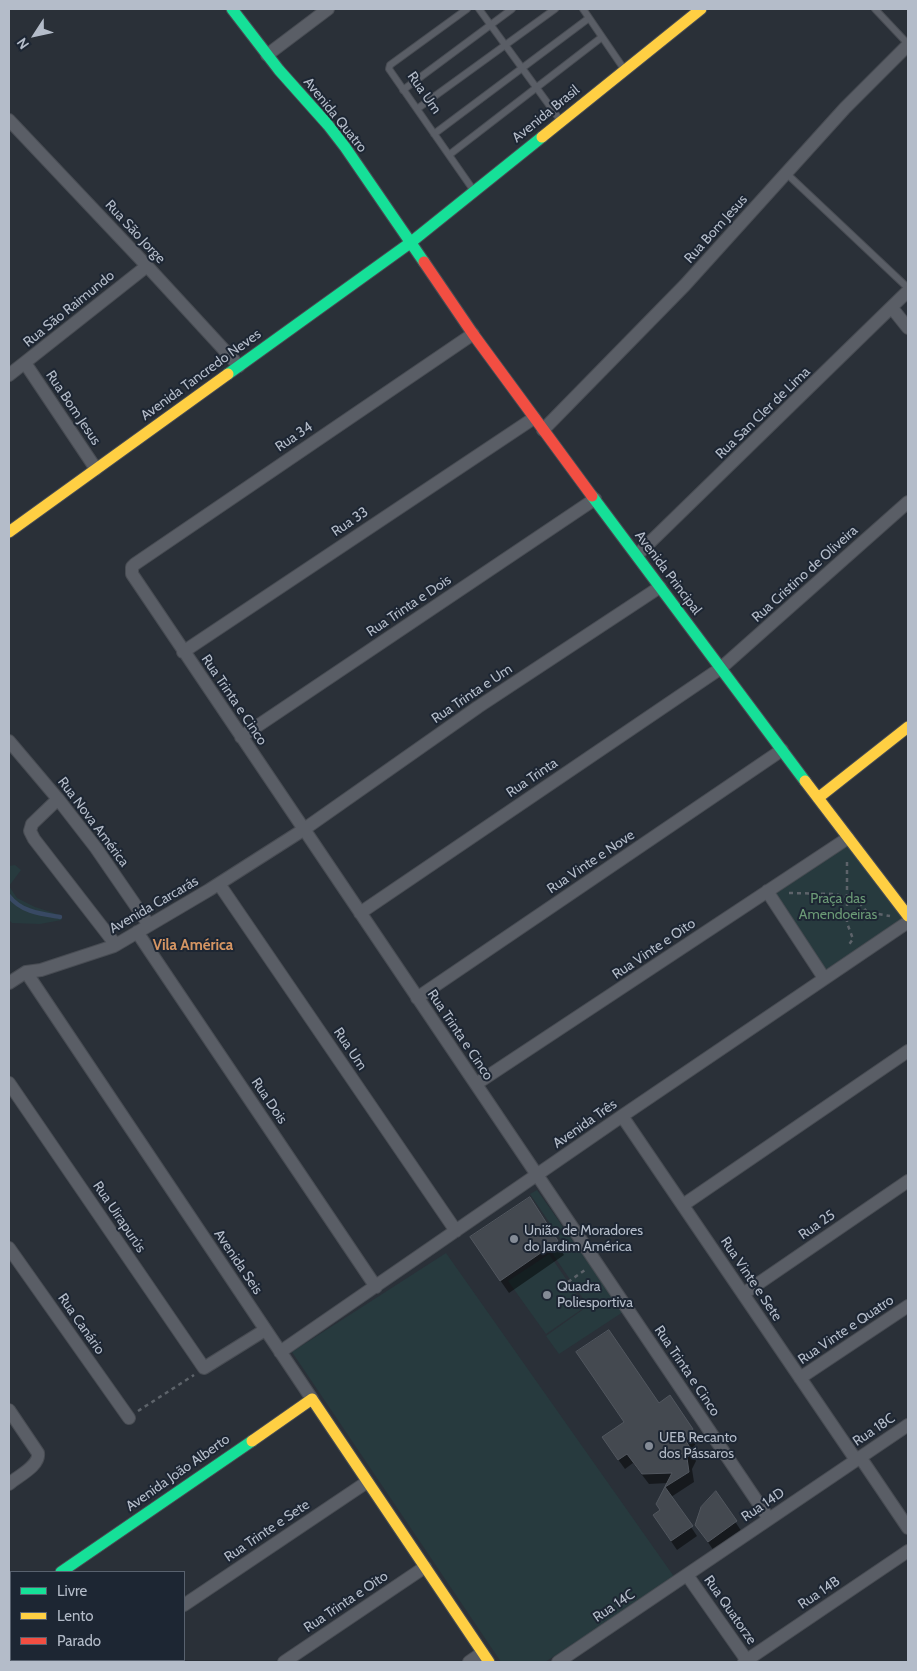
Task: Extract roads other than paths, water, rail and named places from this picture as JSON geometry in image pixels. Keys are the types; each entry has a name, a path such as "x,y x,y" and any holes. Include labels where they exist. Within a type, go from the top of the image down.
{"street":[{"name":"Avenida Quatro","path":"232,9 267,55 339,140 410,243"},
{"path":"267,55 328,9"},
{"name":"Avenida Brasil","path":"410,243 701,9"},
{"name":"Rua Bom Jesus","path":"543,430 685,284 845,108 908,44"},
{"name":"Rua São Jorge","path":"9,120 239,366"},
{"name":"Avenida Principal","path":"410,243 534,418 908,916"},
{"name":"Avenida Tancredo Neves","path":"9,532 410,243"},
{"name":"Rua São Raimundo","path":"9,375 147,266"},
{"name":"Rua San Cler de Lima","path":"637,556 892,308 908,290"},
{"path":"892,308 908,328"},
{"name":"Rua 34","path":"132,567 473,334"},
{"name":"Rua Bom Jesus","path":"25,363 96,469"},
{"name":"Rua 33","path":"183,652 534,418"},
{"name":"Rua Trinta e Dois","path":"241,737 595,499"},
{"name":"Rua Cristino de Oliveira","path":"721,668 908,502"},
{"name":"Rua Trinta e Cinco","path":"132,567 133,578 769,1519"},
{"name":"Rua Trinta e Um","path":"303,830 478,707 660,587"},
{"name":"Rua Trinta","path":"360,913 721,668"},
{"path":"818,798 908,728"},
{"name":"Rua Nova América","path":"9,741 96,848 149,925"},
{"name":"Rua Vinte e Nove","path":"417,998 782,750"},
{"path":"58,799 32,824 30,831 34,839 116,944"},
{"name":"Avenida Carcarás","path":"9,982 26,972 41,970 116,944 219,884 303,830"},
{"name":"Rua Vinte e Oito","path":"476,1084 848,838"},
{"name":"Rua Um","path":"219,884 456,1231"},
{"path":"767,891 824,978"},
{"name":"Avenida Três","path":"280,1352 622,1116 908,922"},
{"name":"Rua Dois","path":"137,932 376,1287"},
{"name":"Avenida Seis","path":"26,972 486,1658"},
{"path":"683,1205 908,1051"},
{"name":"Rua Uirapurύs","path":"9,1083 204,1368 265,1330"},
{"name":"Rua Vinte e Sete","path":"622,1116 800,1378 908,1528"},
{"name":"Rua 25","path":"743,1294 908,1181"},
{"name":"Rua Canário","path":"9,1248 129,1418"},
{"name":"Rua Vinte e Quatro","path":"800,1378 908,1306"},
{"name":"Avenida João Alberto","path":"61,1571 312,1399"},
{"path":"9,1410 38,1453 39,1459 33,1466 9,1484"},
{"name":"Rua 18C","path":"858,1458 908,1425"},
{"name":"Rua 14D","path":"687,1575 858,1458"},
{"name":"Rua Trinte e Sete","path":"185,1604 367,1482"},
{"name":"Rua 14B","path":"746,1662 908,1551"},
{"name":"Rua Trinta e Oito","path":"284,1662 425,1567"},
{"name":"Rua Quatorze","path":"687,1575 746,1662"},
{"name":"Rua 14C","path":"558,1662 687,1575"},
{"path":"469,1662 486,1658"}],"lane":[{"name":"Rua Um","path":"467,9 390,65 390,72 474,191"},
{"path":"479,9 560,121"},
{"path":"403,90 512,9"},
{"path":"417,109 555,9"},
{"path":"583,9 624,70"},
{"path":"875,9 908,44"},
{"path":"434,134 589,18"},
{"path":"449,155 602,37"},
{"path":"786,173 908,290"}],"waterway":[{"path":"9,896 25,909 60,917"}],"place":[{"name":"União de Moradores do Jardim América","path":"514,1239"},
{"name":"Quadra Poliesportiva","path":"547,1295"},
{"name":"UEB Recanto dos Pássaros","path":"649,1446"}],"district":[{"name":"Vila América","path":"193,946"}],"park label":[{"name":"Praça das Amendoeiras","path":"838,908"}]}
